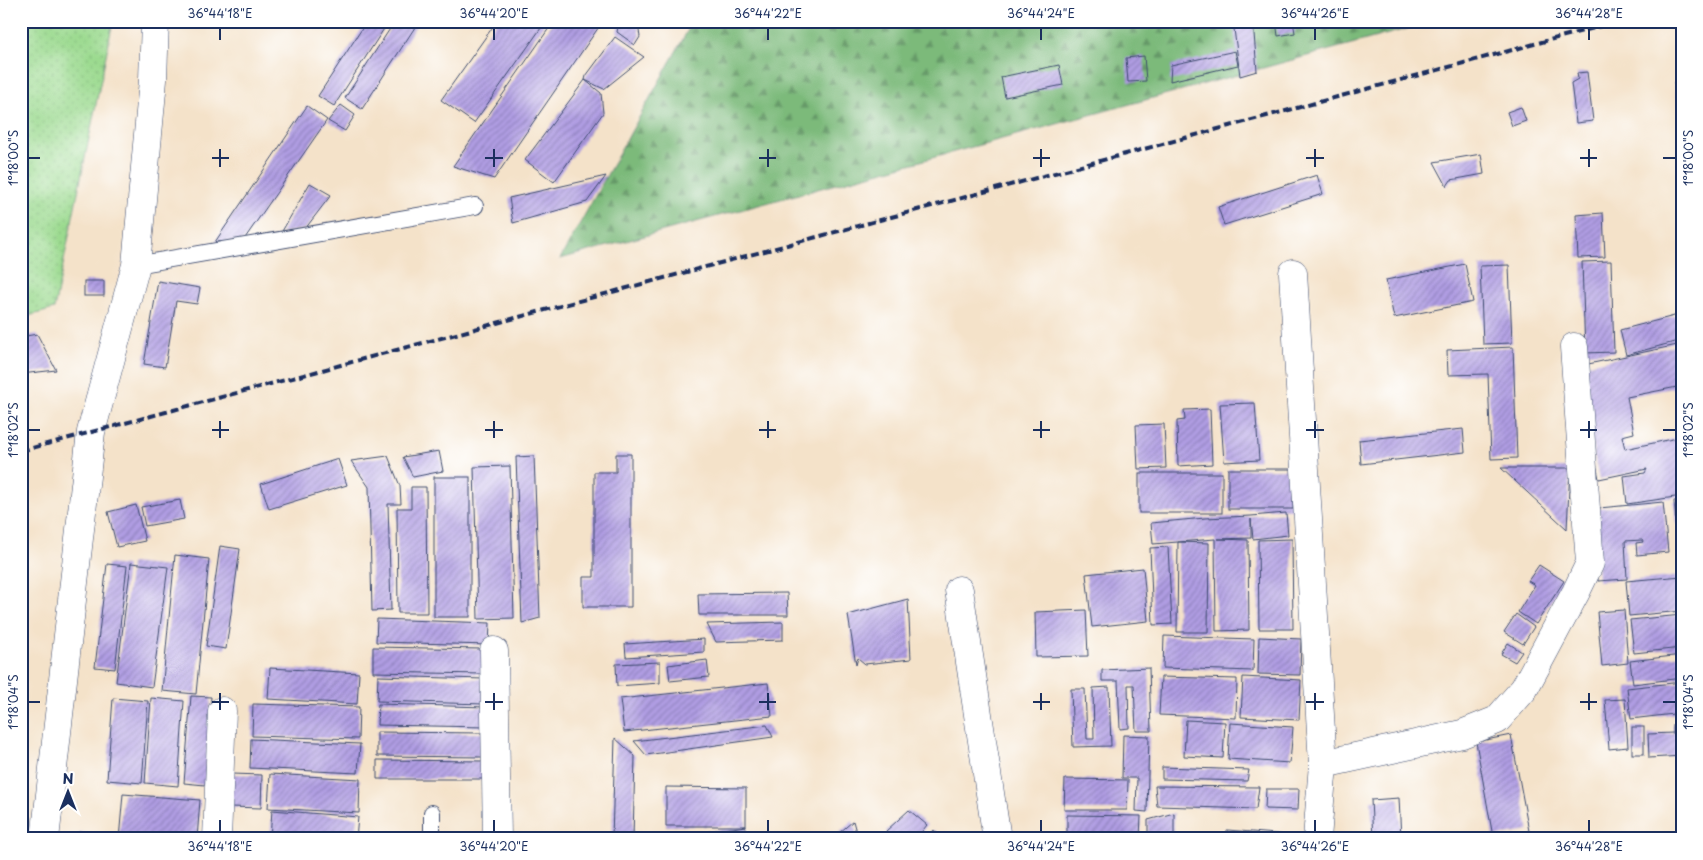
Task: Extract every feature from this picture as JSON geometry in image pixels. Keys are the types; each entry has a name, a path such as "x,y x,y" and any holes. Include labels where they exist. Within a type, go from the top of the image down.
{"street":[{"path":"45,839 91,432 136,266 153,80 154,21"},
{"path":"1293,273 1322,764 1317,839"},
{"path":"1322,764 1462,734 1497,720 1524,689 1590,562 1574,347"},
{"path":"959,590 997,839"},
{"path":"494,651 497,839"},
{"path":"217,839 222,711"}],"lane":[{"path":"136,266 475,206"},
{"path":"432,813 432,839"}],"green space":[{"path":"21,21 113,21 54,309 21,318"},
{"path":"693,21 1436,21 560,259"}],"building":[{"path":"367,21 389,21 334,106 318,96"},
{"path":"395,21 419,21 362,109 345,98"},
{"path":"497,21 546,21 474,123 441,100"},
{"path":"554,21 603,21 494,179 453,166"},
{"path":"619,21 643,21 638,24 640,37 635,45 617,32"},
{"path":"1233,21 1253,21 1257,71 1240,76"},
{"path":"1276,21 1293,21 1295,33 1278,36"},
{"path":"615,37 644,57 604,89 585,80"},
{"path":"1235,51 1238,65 1170,81 1171,65"},
{"path":"1144,56 1146,81 1128,82 1126,58"},
{"path":"1059,65 1063,85 1005,97 1001,77"},
{"path":"1587,72 1593,121 1576,123 1571,83 1578,79 1577,73"},
{"path":"585,80 601,93 603,113 554,182 525,160"},
{"path":"1682,80 1682,106 1679,107 1674,82"},
{"path":"341,105 355,115 345,131 328,121"},
{"path":"307,106 327,120 243,241 215,242"},
{"path":"1521,107 1526,121 1512,126 1507,112"},
{"path":"1481,154 1484,174 1451,180 1447,186 1434,162"},
{"path":"1317,175 1323,194 1224,225 1218,207"},
{"path":"606,176 587,202 513,223 509,198"},
{"path":"310,183 331,195 305,229 281,233"},
{"path":"1603,213 1605,257 1578,258 1576,215"},
{"path":"1611,261 1614,352 1585,353 1582,262"},
{"path":"1465,264 1473,302 1394,318 1386,280"},
{"path":"1509,265 1512,343 1483,344 1480,266"},
{"path":"84,281 104,281 104,296 84,296"},
{"path":"158,281 200,288 197,304 176,301 165,367 144,364"},
{"path":"1682,314 1682,340 1626,355 1620,330"},
{"path":"37,334 56,370 21,374 21,337"},
{"path":"1682,344 1682,386 1627,397 1634,433 1622,436 1625,449 1682,437 1682,496 1627,504 1624,476 1645,473 1647,469 1599,479 1579,366"},
{"path":"1513,347 1517,458 1491,459 1488,374 1448,375 1447,350"},
{"path":"1255,403 1259,460 1224,462 1220,404"},
{"path":"1210,409 1212,464 1178,466 1177,421 1185,420 1184,410"},
{"path":"1164,424 1166,468 1138,469 1136,425"},
{"path":"1463,429 1465,452 1361,464 1359,440"},
{"path":"439,451 443,471 413,477 403,457"},
{"path":"616,454 631,454 631,607 583,607 583,577 594,577 594,472 616,472"},
{"path":"388,456 400,486 401,504 388,504 391,610 372,611 369,487 351,461"},
{"path":"534,456 540,618 522,623 516,457"},
{"path":"338,459 347,485 269,509 261,484"},
{"path":"510,466 514,618 478,619 474,467"},
{"path":"1501,468 1570,468 1567,529"},
{"path":"1228,469 1293,469 1293,509 1228,509"},
{"path":"1139,473 1222,473 1222,513 1139,513"},
{"path":"434,477 470,477 470,617 434,617"},
{"path":"411,487 426,487 427,613 398,613 397,508 411,508"},
{"path":"180,500 184,519 145,526 141,507"},
{"path":"1682,500 1682,523 1676,524 1674,501"},
{"path":"1663,502 1668,552 1637,555 1636,543 1643,542 1642,540 1625,541 1627,579 1598,581 1595,530 1599,508"},
{"path":"136,505 145,541 117,547 108,512"},
{"path":"1286,513 1288,535 1253,539 1251,519 1251,538 1218,539 1248,540 1249,630 1216,631 1215,539 1153,544 1151,523"},
{"path":"1292,539 1293,629 1259,629 1258,540"},
{"path":"1178,542 1209,543 1208,632 1177,632"},
{"path":"220,546 240,549 226,649 206,646"},
{"path":"1168,547 1172,624 1153,625 1150,548"},
{"path":"175,555 209,559 196,694 162,691"},
{"path":"131,563 168,567 152,687 116,682"},
{"path":"107,564 127,566 115,669 95,667"},
{"path":"1539,565 1564,581 1536,624 1518,612 1535,585 1528,581"},
{"path":"1143,568 1148,621 1092,627 1086,574"},
{"path":"1682,576 1682,611 1629,616 1626,581"},
{"path":"787,593 788,615 699,615 698,594"},
{"path":"908,599 911,659 865,664 858,658 856,665 848,615"},
{"path":"1086,610 1088,656 1036,657 1035,612"},
{"path":"1624,610 1628,663 1602,666 1597,612"},
{"path":"1516,614 1534,627 1523,644 1504,632"},
{"path":"1682,615 1682,648 1634,653 1630,620"},
{"path":"377,619 490,623 489,645 376,642"},
{"path":"783,622 783,640 716,642 707,624"},
{"path":"1164,636 1254,639 1253,671 1163,668"},
{"path":"1259,637 1301,639 1300,675 1258,674"},
{"path":"704,639 704,652 626,657 625,644"},
{"path":"1508,643 1522,652 1515,662 1501,654"},
{"path":"373,647 483,649 483,674 373,672"},
{"path":"1682,655 1682,678 1633,684 1630,661"},
{"path":"707,660 709,677 670,681 668,665"},
{"path":"660,662 660,683 617,686 616,664"},
{"path":"270,668 359,673 357,704 268,699"},
{"path":"1149,668 1151,731 1136,731 1134,685 1128,685 1129,728 1120,729 1118,681 1102,681 1102,670"},
{"path":"378,676 484,679 484,704 377,701"},
{"path":"1161,677 1237,679 1236,718 1159,715"},
{"path":"1243,677 1301,680 1299,720 1241,717"},
{"path":"1682,682 1682,713 1631,719 1627,688"},
{"path":"768,683 772,716 624,732 620,699"},
{"path":"1109,687 1111,746 1073,747 1071,689 1085,689 1087,739 1094,739 1093,688"},
{"path":"191,696 211,697 205,785 184,783"},
{"path":"113,698 148,701 142,783 107,780"},
{"path":"151,698 184,701 178,786 145,783"},
{"path":"1625,699 1628,747 1609,749 1605,700"},
{"path":"253,704 359,707 358,739 252,736"},
{"path":"378,704 486,707 486,727 377,725"},
{"path":"1186,720 1225,722 1223,758 1184,756"},
{"path":"1230,723 1293,727 1290,763 1228,759"},
{"path":"1673,724 1682,724 1682,756 1649,758 1648,734 1673,733"},
{"path":"767,725 773,737 646,755 634,741"},
{"path":"1632,727 1644,727 1644,754 1632,754"},
{"path":"377,732 484,733 484,757 377,756"},
{"path":"1123,735 1149,736 1147,812 1136,811 1137,778 1122,778"},
{"path":"1511,735 1529,831 1493,837 1476,742"},
{"path":"615,738 635,756 633,839 612,839"},
{"path":"251,739 360,744 358,773 250,768"},
{"path":"377,760 483,761 483,779 377,779"},
{"path":"1162,767 1249,770 1247,781 1162,779"},
{"path":"232,774 262,775 261,808 231,807"},
{"path":"270,774 360,779 359,813 268,808"},
{"path":"1065,779 1128,780 1127,810 1064,810"},
{"path":"1155,786 1259,787 1256,809 1157,806"},
{"path":"666,787 746,788 746,826 666,826"},
{"path":"1266,789 1299,789 1298,810 1265,809"},
{"path":"123,794 200,800 197,839 119,839"},
{"path":"1399,798 1401,839 1373,839 1371,800"},
{"path":"272,810 358,817 356,839 270,839"},
{"path":"909,810 927,825 916,839 891,839 886,831"},
{"path":"1174,813 1174,839 1148,839 1148,820"},
{"path":"1067,815 1141,816 1140,838 1067,837"},
{"path":"853,821 858,839 832,839"},
{"path":"746,826 748,839 671,839 670,837"},
{"path":"934,830 942,839 925,839"},
{"path":"1227,830 1288,835 1288,839 1227,839"},
{"path":"79,832 116,838 116,839 78,839"}],"railway":[{"path":"21,451 1620,21"}]}
